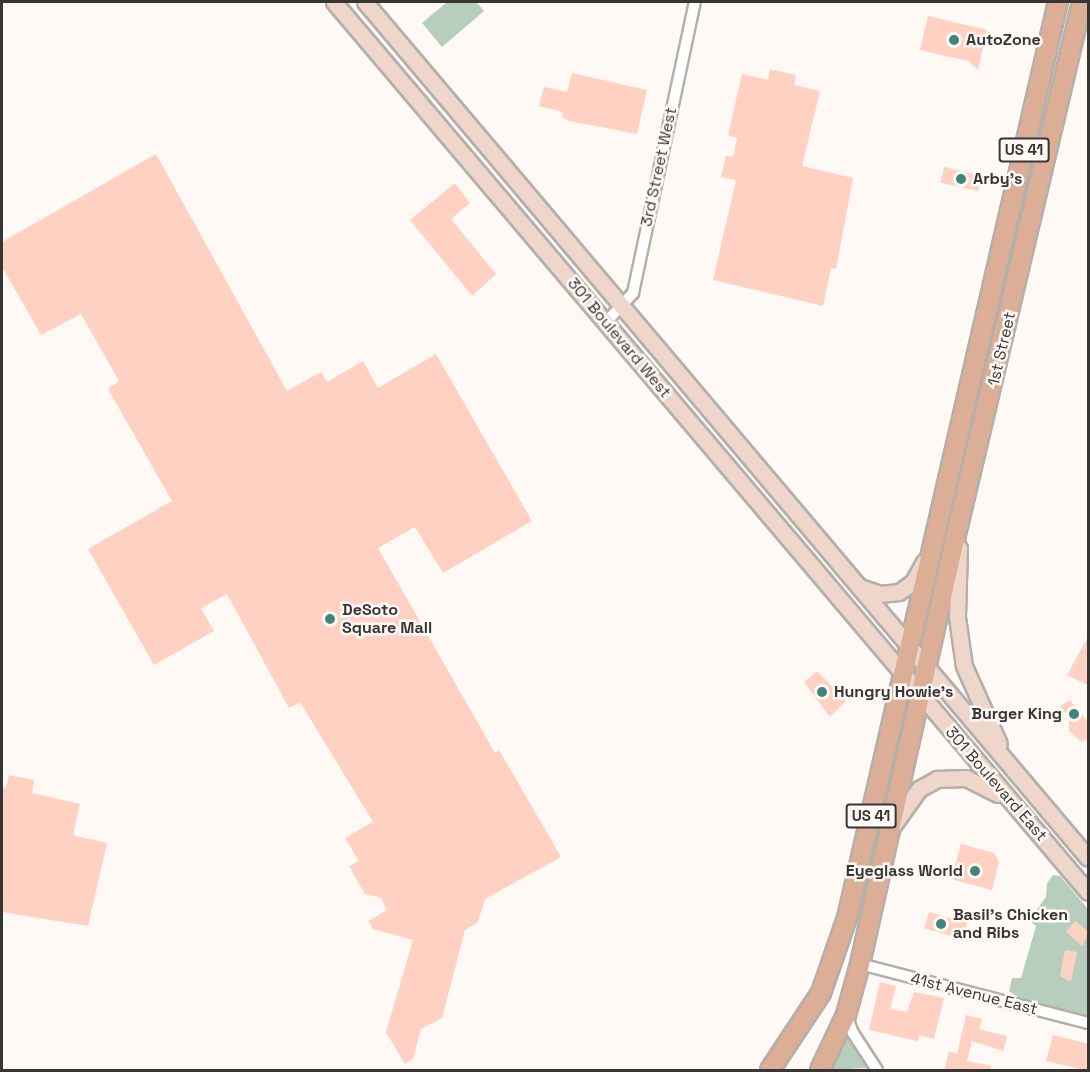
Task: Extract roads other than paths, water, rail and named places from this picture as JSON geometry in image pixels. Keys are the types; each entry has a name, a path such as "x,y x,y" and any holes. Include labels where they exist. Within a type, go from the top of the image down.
{"main road":[{"name":"301 Boulevard West","path":"334,2 904,675"},
{"name":"301 Boulevard West","path":"364,2 623,306 911,650"},
{"name":"1st Street","path":"921,697 950,523 1058,2"},
{"path":"1058,104 1056,66 1070,2"},
{"name":"1st Street","path":"904,675 950,523 1082,2"},
{"path":"860,587 886,594 909,586 921,572 950,523"},
{"path":"950,523 957,617 964,666 975,698 1010,765"},
{"name":"301 Boulevard East","path":"911,650 1089,858"},
{"name":"301 Boulevard East","path":"904,675 1089,892"},
{"name":"US 41","path":"770,1071 807,1019 836,957 904,675"},
{"name":"US 41","path":"820,1071 846,1015 860,964 921,697"},
{"path":"892,827 920,789 949,777 981,784 1018,810"}],"street":[{"name":"3rd Street West","path":"606,322 623,306 636,279 652,190 695,2"},
{"name":"41st Avenue East","path":"860,964 1089,1023"},
{"path":"846,1015 853,1033 877,1071"}],"place":[{"name":"AutoZone","path":"954,40"},
{"name":"Arby's","path":"961,179"},
{"name":"DeSoto Square Mall","path":"330,619"},
{"name":"Hungry Howie's","path":"822,692"},
{"name":"Burger King","path":"1074,714"},
{"name":"Eyeglass World","path":"975,871"},
{"name":"Basil's Chicken and Ribs","path":"941,924"}]}
